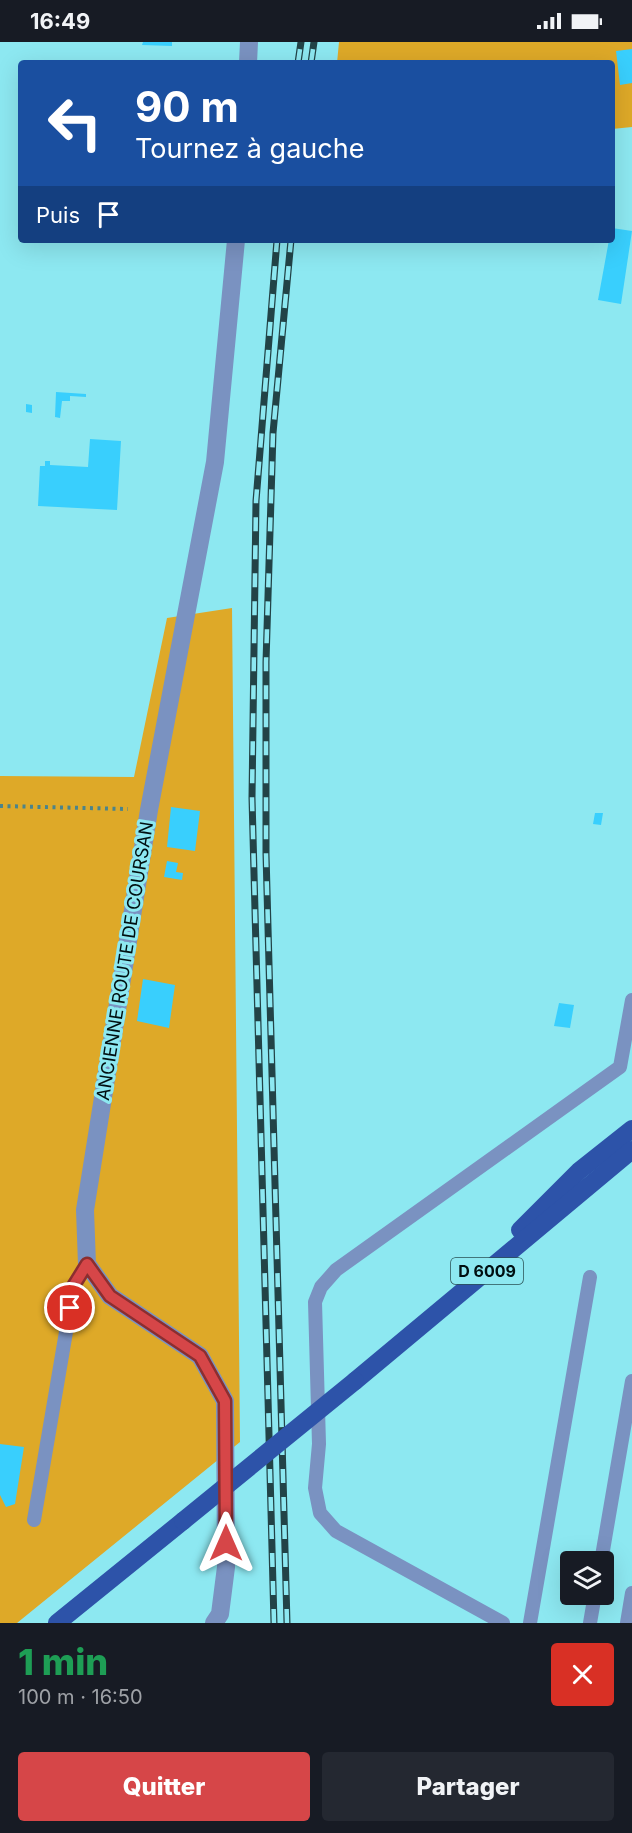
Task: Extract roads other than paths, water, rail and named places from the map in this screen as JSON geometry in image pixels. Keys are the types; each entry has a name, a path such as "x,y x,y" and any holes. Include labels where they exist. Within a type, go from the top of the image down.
{"main road":[{"name":"D 6009","path":"440,1311 579,1171 632,1129"},
{"name":"D 6009","path":"57,1623 628,1155"}],"street":[{"path":"248,60 249,42"},
{"name":"ANCIENNE ROUTE DE COURSAN","path":"87,1264 85,1210 149,810 215,462 236,243"},
{"path":"87,1264 110,1296 200,1356 225,1401 226,1567 220,1614 214,1623"}],"lane":[{"path":"502,1623 336,1531 320,1513 315,1488 319,1443 315,1302 321,1287 336,1270 620,1067 632,999"},
{"path":"34,1520 74,1285 87,1264"},
{"path":"530,1623 590,1277"},
{"path":"603,1551 632,1382"},
{"path":"627,1623 632,1593"},
{"path":"590,1623 593,1605"}],"railway":[{"path":"298,60 301,42"},
{"path":"311,60 314,42"},
{"path":"274,1623 252,798 256,501 277,243"},
{"path":"287,1623 266,854 266,662 273,433 291,243"}]}
